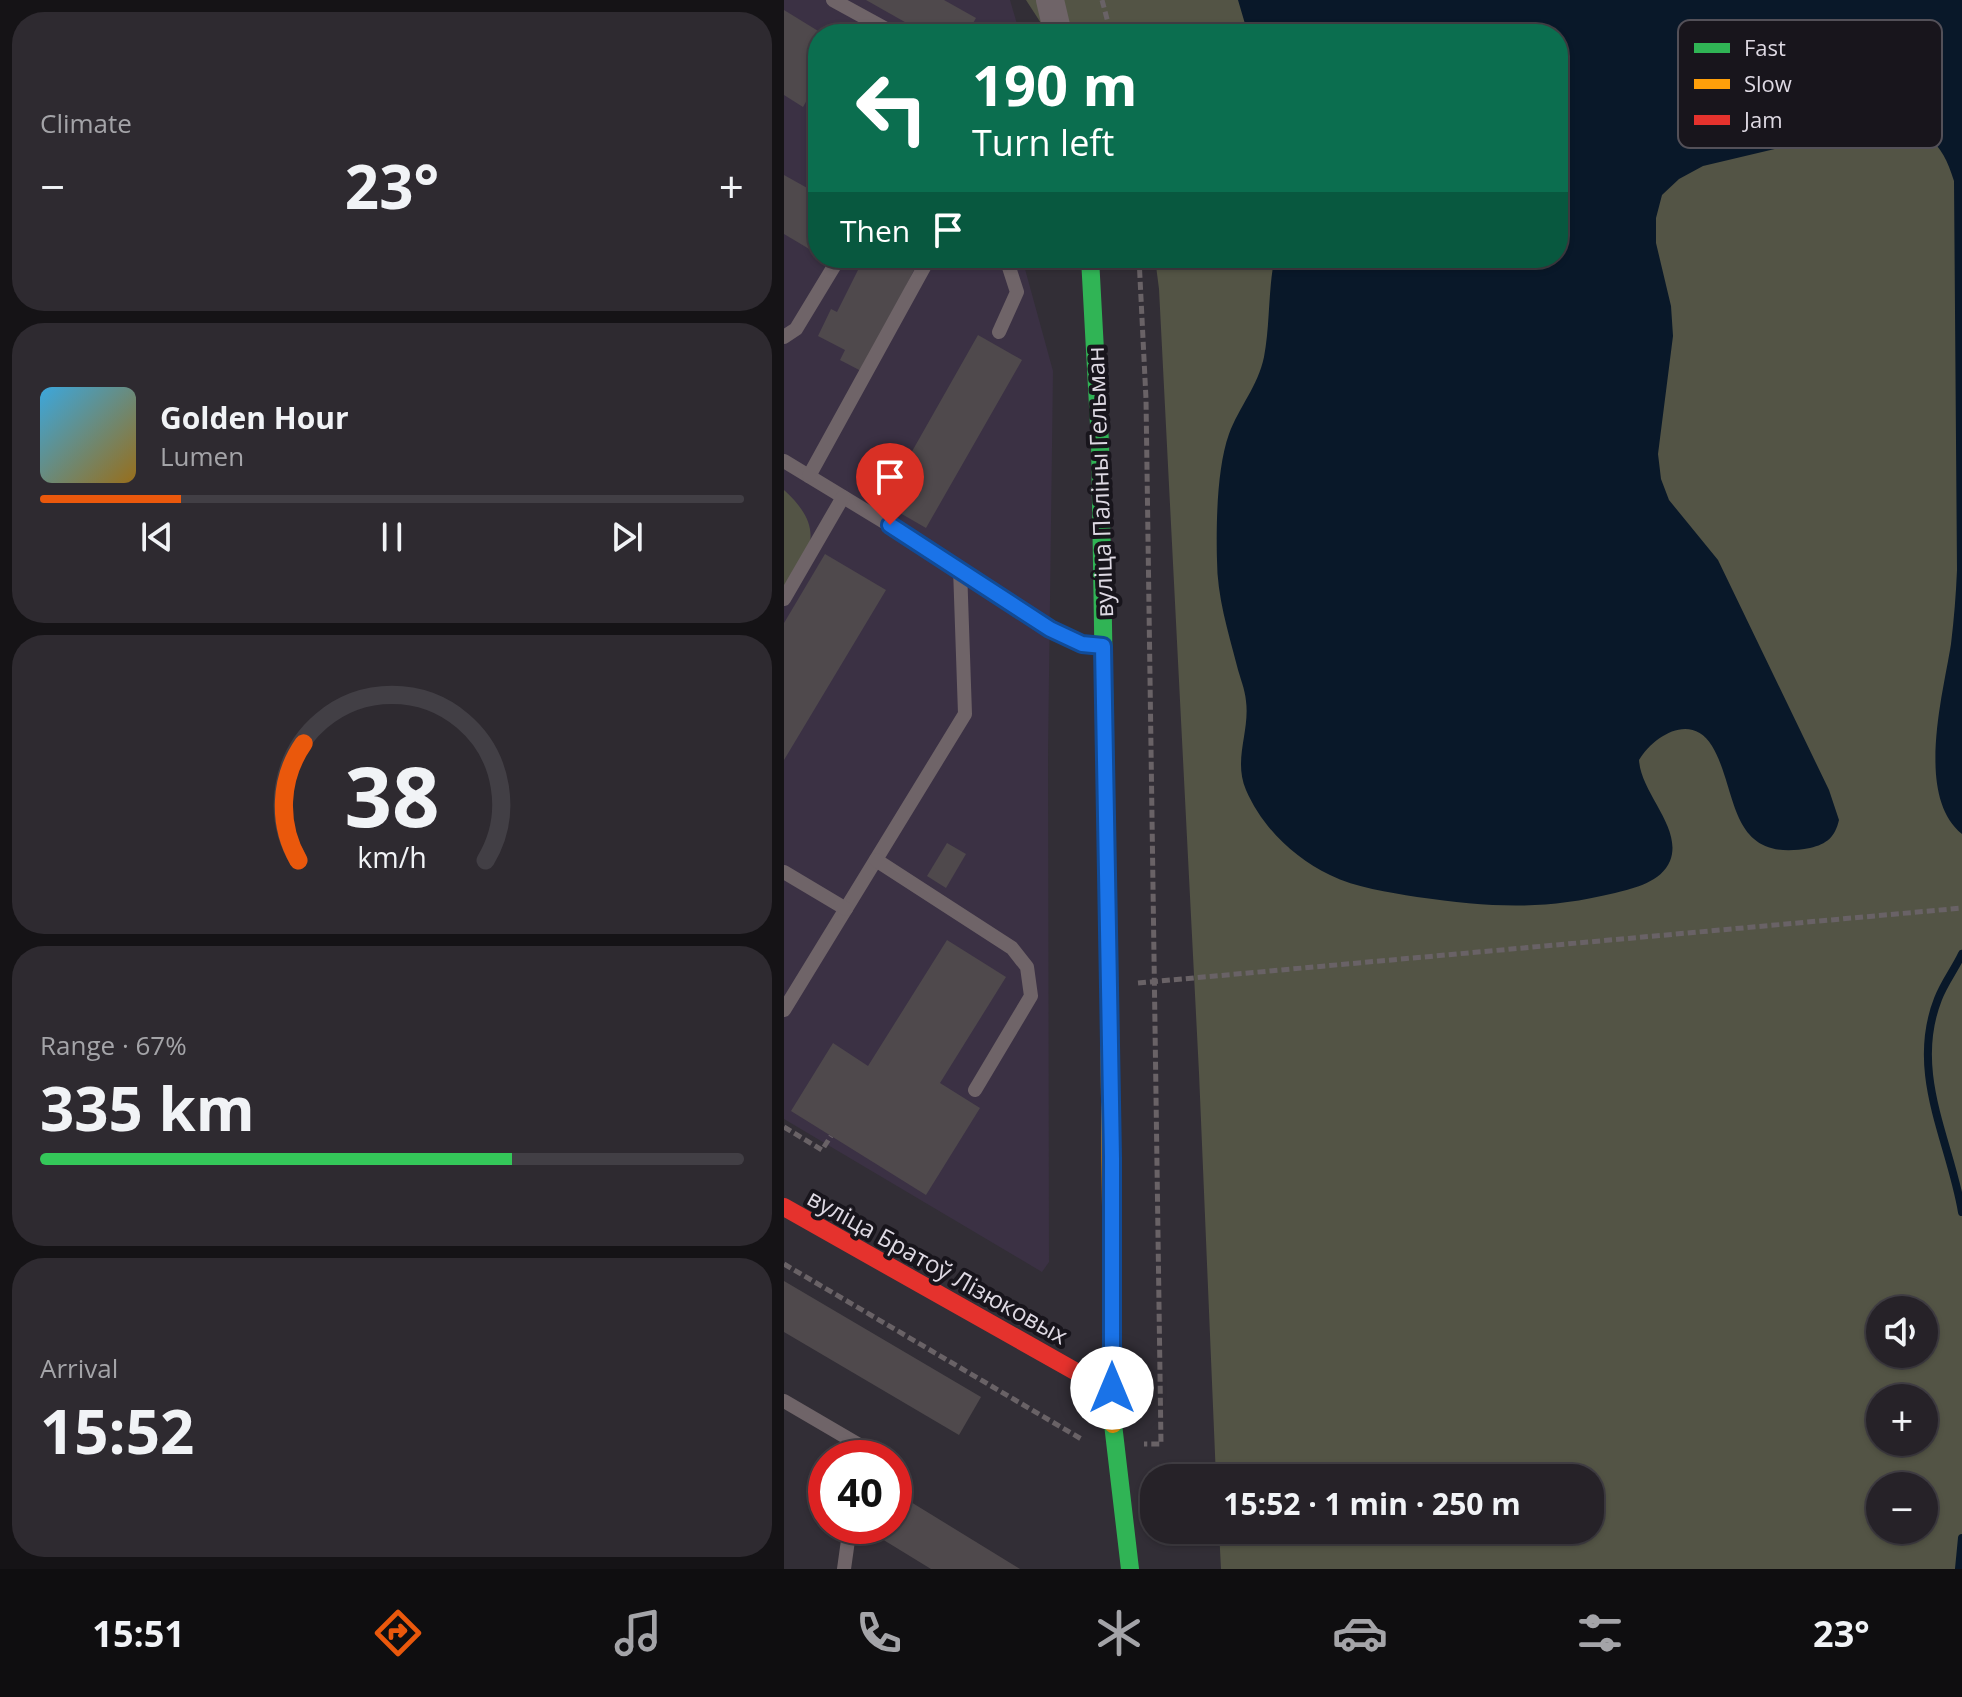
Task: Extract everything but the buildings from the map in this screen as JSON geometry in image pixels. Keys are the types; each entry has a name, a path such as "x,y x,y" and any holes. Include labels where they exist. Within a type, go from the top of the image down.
{"street":[{"path":"1050,0 1056,24"},
{"name":"вуліца Паліны Гельман","path":"1091,268 1100,443 1112,1158 1112,1388 1114,1445 1130,1569"},
{"name":"вуліца Братоў Лізюковых","path":"784,1207 1080,1374 1112,1388"}],"lane":[{"path":"833,0 877,24"},
{"path":"784,337 796,329 833,268"},
{"path":"809,476 923,268"},
{"path":"999,332 1017,292 1009,268"},
{"path":"784,461 960,568 1050,629 1082,644 1103,646"},
{"path":"784,599 843,497"},
{"path":"784,1010 965,714 960,568"},
{"path":"876,860 1012,948 1027,967 1031,996 975,1090"},
{"path":"784,872 846,909"},
{"path":"784,1401 851,1440"},
{"path":"845,1569 848,1544"}],"path":[{"path":"1102,0 1108,24"},
{"path":"784,1264 1091,1445 1161,1444 1147,414 1140,268"},
{"path":"1107,986 1962,908"},
{"path":"1142,1100 1156,1099"},
{"path":"784,1127 822,1150 831,1136"},
{"path":"1144,1208 1159,1210"}],"shaded area":[{"path":"784,0 1010,0 1017,24 808,24 808,268 1025,268 1053,371 1048,753 1049,1262 1042,1272 784,1119"}],"green space":[{"path":"1026,0 1962,0 1962,1569 1221,1569 1220,1544 1604,1544 1604,1464 1215,1464 1199,1073 1156,268 1568,268 1568,24 1042,24"},
{"path":"784,490 807,518 810,543 784,599"}],"water":[{"path":"1238,0 1962,0 1962,834 1948,817 1939,795 1936,771 1936,744 1951,644 1957,570 1954,181 1939,148 1942,148 1942,20 1678,20 1678,148 1779,148 1703,166 1679,179 1662,195 1656,218 1656,243 1671,306 1673,336 1658,454 1661,479 1669,500 1718,560 1829,790 1839,820 1835,831 1826,842 1810,848 1783,850 1763,845 1750,835 1740,820 1712,746 1694,730 1674,731 1654,742 1639,760 1641,773 1671,836 1672,849 1666,868 1654,879 1615,893 1563,903 1516,906 1417,897 1350,883 1304,860 1270,829 1253,804 1242,779 1241,757 1247,712 1217,573 1220,479 1229,434 1264,357 1273,268 1568,268 1568,24 1245,24"}],"waterway":[{"path":"1962,954 1938,999 1930,1026 1928,1053 1935,1106 1962,1212"},
{"path":"1959,1569 1962,1538"}],"traffic: fast":[{"path":"1091,268 1100,443 1109,990"},
{"path":"1113,1424 1130,1569"}],"traffic: slow":[{"path":"1109,990 1113,1424"}],"traffic: jam":[{"path":"784,1207 1080,1374 1112,1388"}],"route":[{"path":"890,525 1050,629 1082,644 1103,646 1112,1158 1112,1388"}]}
